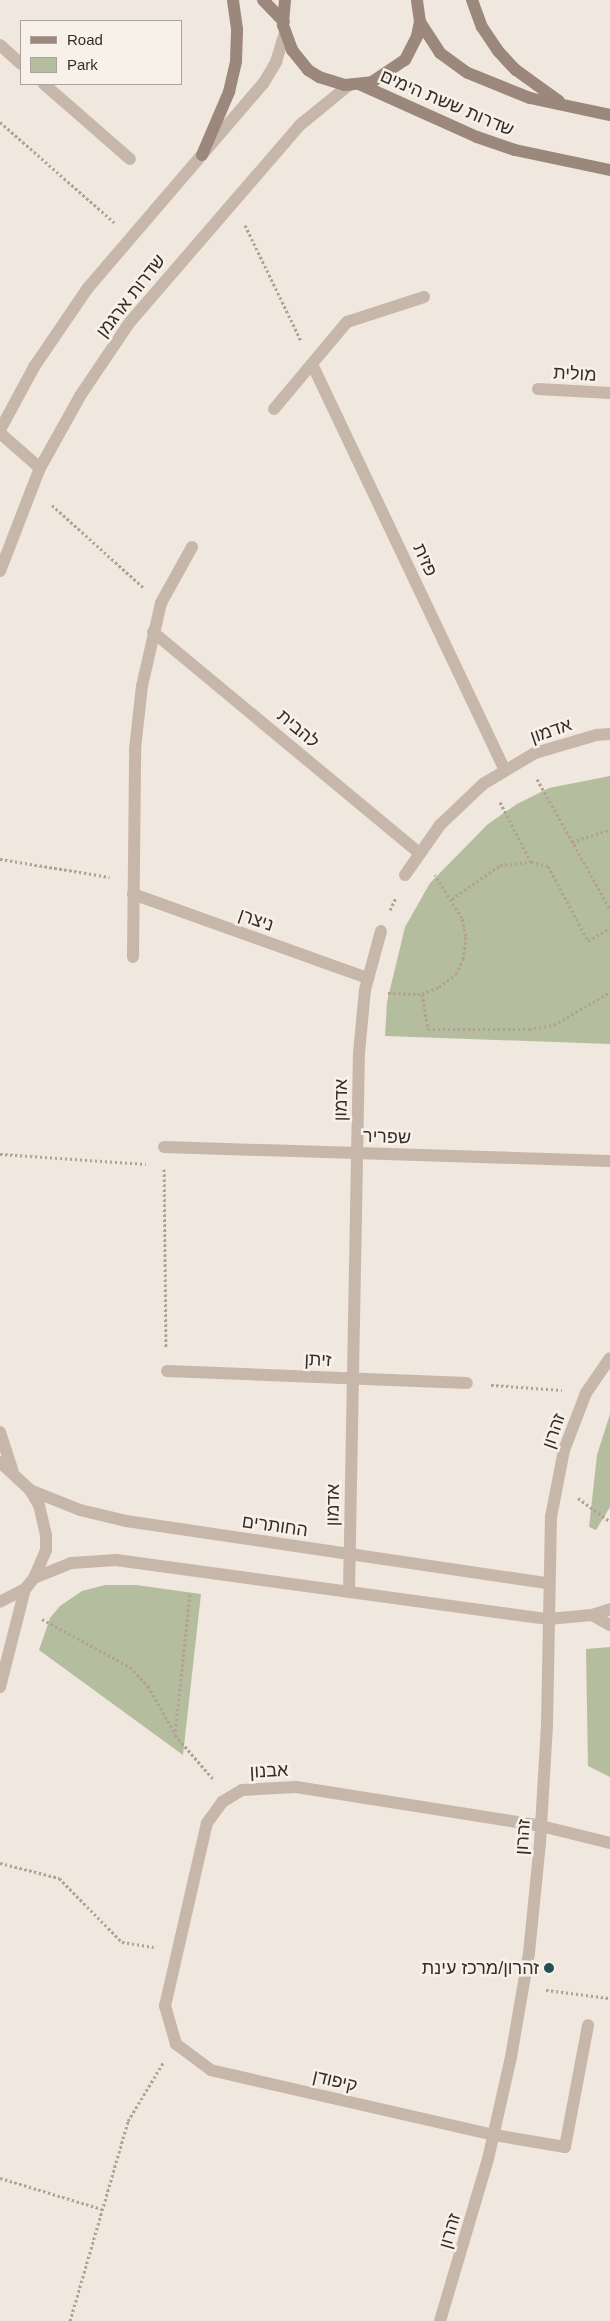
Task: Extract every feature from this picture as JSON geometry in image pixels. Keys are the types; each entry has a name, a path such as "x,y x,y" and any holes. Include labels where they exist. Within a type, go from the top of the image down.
{"main road":[{"path":"202,155 229,92 236,61 237,29 233,0"},
{"path":"263,0 284,27"},
{"path":"284,27 285,0"},
{"path":"472,0 482,27 498,50 516,70 567,107"},
{"path":"354,85 384,76 405,60 420,22 418,1"},
{"name":"שדרות ששת הימים","path":"420,22 434,46 457,67 496,87 567,107 610,115"},
{"name":"שדרות ששת הימים","path":"284,27 292,50 308,70 332,82 354,85 477,137 515,150 610,170"}],"street":[{"name":"שדרות ארגמן","path":"0,432 34,367 87,289 263,84 276,62 284,27"},
{"path":"0,45 20,63"},
{"path":"45,85 130,160"},
{"name":"שדרות ארגמן","path":"0,571 40,468 80,396 130,322 300,125 354,85"},
{"path":"274,409 347,322 424,297"},
{"name":"פזית","path":"312,364 506,771"},
{"name":"מולית","path":"538,389 610,393"},
{"path":"0,432 40,468"},
{"path":"133,957 135,749 153,632 161,603 192,547"},
{"name":"להבית","path":"153,632 420,854"},
{"name":"אדמון","path":"406,875 440,825 489,781 525,759 596,735 610,734"},
{"name":"ניצרן","path":"133,894 368,978"},
{"name":"אדמון","path":"349,1591 359,1053 365,990 381,931"},
{"name":"שפריר","path":"164,1146 610,1161"},
{"name":"זהרון","path":"440,2321 494,2135 523,1987 541,1826 551,1517 564,1450 587,1392 610,1358"},
{"name":"זיתן","path":"167,1371 468,1383"},
{"path":"0,1432 5,1456 13,1472"},
{"path":"0,1462 13,1472 30,1490 41,1513 46,1535 42,1564 34,1578 24,1589 0,1602"},
{"name":"החותרים","path":"30,1490 103,1516 350,1555 548,1583"},
{"path":"34,1578 71,1563 93,1561 193,1569 548,1619 592,1615 610,1609"},
{"path":"0,1687 18,1607 24,1589"},
{"path":"592,1615 610,1625"},
{"name":"אבנון","path":"176,2044 168,2027 165,2006 207,1823 222,1802 242,1790 296,1787 541,1826 609,1840"},
{"name":"קיפודן","path":"176,2044 211,2070 229,2076 494,2135 565,2147 588,2026"}],"path":[{"path":"0,122 131,237"},
{"path":"233,202 312,364"},
{"path":"32,488 161,603"},
{"path":"525,759 610,909"},
{"path":"489,781 531,862"},
{"path":"572,842 610,830"},
{"path":"365,990 422,994 439,987 456,974 463,959 466,936 452,899 420,854"},
{"path":"0,859 133,881"},
{"path":"452,899 500,866 531,862 548,866 588,941 610,928"},
{"path":"381,931 406,875"},
{"path":"422,994 428,1029 520,1029 554,1025 610,992"},
{"path":"164,1146 167,1371"},
{"path":"0,1154 164,1165"},
{"path":"468,1383 587,1392"},
{"path":"558,1483 610,1521"},
{"path":"175,1735 193,1569"},
{"path":"18,1607 130,1667 148,1686 175,1735 229,1798"},
{"path":"0,1863 59,1878 122,1942 177,1951"},
{"path":"523,1987 610,1998"},
{"path":"70,2321 128,2121 144,2090 176,2044"},
{"path":"0,2178 102,2209"}],"green space":[{"path":"610,776 610,1044 385,1036 387,1002 405,927 430,883 488,824 517,804 549,788"},
{"path":"610,1414 610,1507 596,1530 589,1527 597,1455"},
{"path":"105,1585 136,1585 201,1594 183,1755 39,1650 50,1618 60,1606 82,1591"},
{"path":"610,1647 610,1777 588,1766 586,1649"}],"place":[{"name":"זהרון/מרכז עינת","path":"549,1968"}]}
